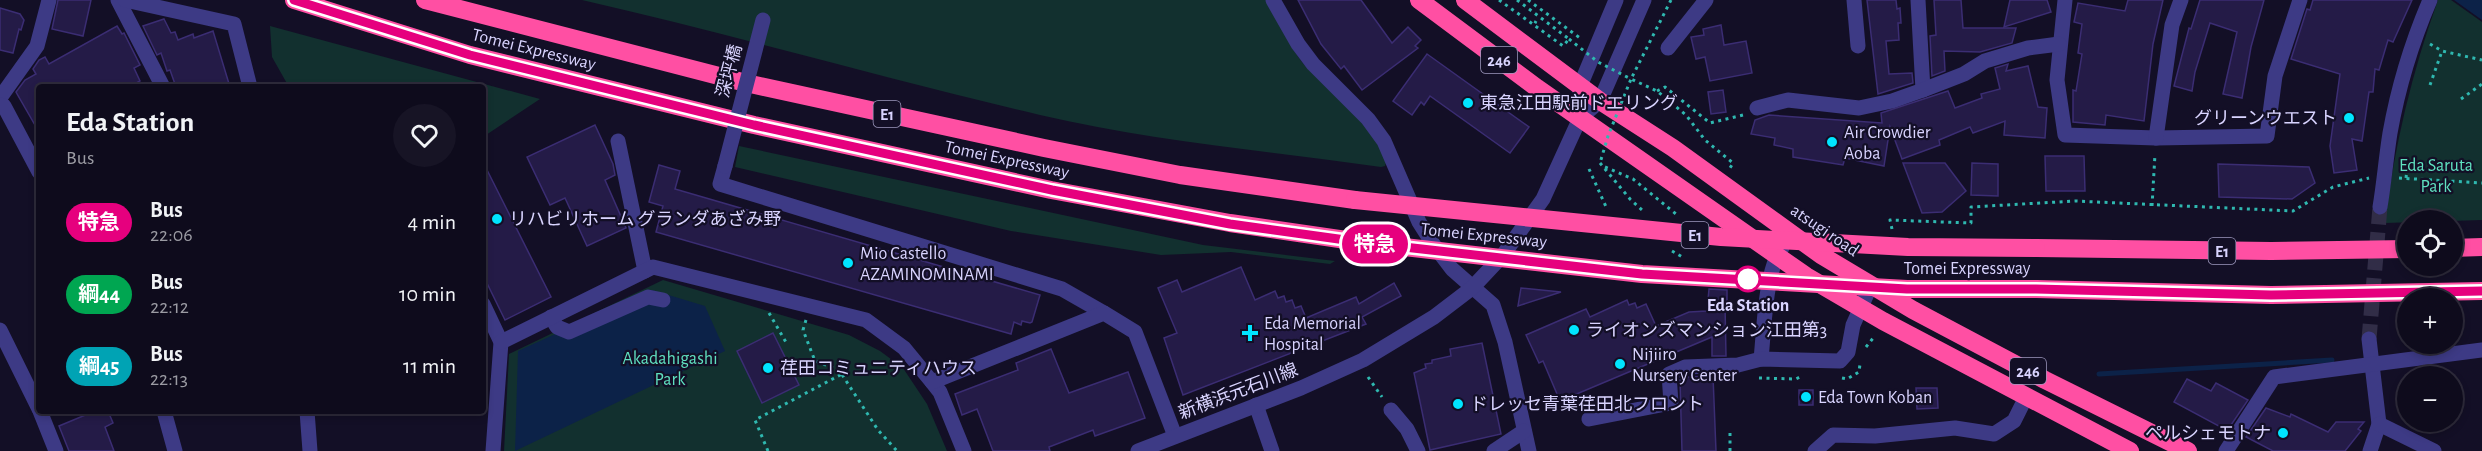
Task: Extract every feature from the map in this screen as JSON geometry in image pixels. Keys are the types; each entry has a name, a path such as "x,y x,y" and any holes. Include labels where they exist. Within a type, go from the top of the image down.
{"highway":[{"name":"Tomei Expressway","path":"294,0 470,55 754,125 1052,190 1230,224 1360,242 1642,274 1907,289 2036,289 2271,295 2482,291"},
{"name":"Tomei Expressway","path":"426,0 746,83 1044,148 1180,175 1355,200 1721,237 1908,247 2271,251 2397,249"},
{"name":"246","path":"1419,0 1580,118 1806,276 2026,397 2130,451"},
{"name":"atsugi road","path":"1464,0 1600,101 1673,148 1821,255 1913,310 2045,380 2188,451"},
{"path":"2463,248 2482,248"}],"street":[{"path":"0,98 37,46 49,0"},
{"path":"118,0 161,84"},
{"path":"124,0 234,24 248,84"},
{"path":"1274,0 1298,44 1313,64 1368,119 1384,141 1419,222 1452,269 1493,305 1529,451"},
{"path":"1580,118 1580,86 1616,0"},
{"path":"1580,118 1600,101 1644,0"},
{"path":"1668,48 1706,0"},
{"path":"1854,0 1858,46"},
{"path":"1917,0 1923,90"},
{"path":"2065,0 2057,80 2065,135 2156,138 2266,136 2275,76 2300,0"},
{"path":"2156,138 2172,25 2181,0"},
{"path":"2380,207 2392,123 2416,36 2430,0"},
{"name":"深坪橋","path":"763,20 720,183 1062,289 1104,314"},
{"path":"1757,108 1788,100 1859,108 1892,101 1923,90 1964,74 1985,61 2028,48 2059,44"},
{"path":"0,105 4,106 36,166"},
{"name":"新横浜元石川線","path":"1138,451 1363,360 1434,317 1472,288 1503,255 1543,199 1580,118"},
{"path":"618,141 645,271"},
{"path":"1761,359 1767,295 1776,255 1793,234"},
{"path":"501,342 653,267 866,320 904,348 940,392 964,451"},
{"path":"1589,419 1671,403 1669,374 1685,367 1738,365 1761,359 1840,361 1848,352 1853,326 1871,285"},
{"path":"551,317 557,327 569,332 648,297 663,300"},
{"path":"486,310 501,342 493,451"},
{"path":"932,382 1104,314 1135,332 1175,436"},
{"path":"0,330 36,404"},
{"path":"2369,339 2379,424 2370,451"},
{"path":"2226,451 2274,377 2482,350"},
{"path":"1815,451 1833,435 1875,436 1955,428 1994,434 2014,422 2026,397"},
{"path":"1256,405 1272,451"},
{"path":"1391,410 1407,429 1418,451"},
{"path":"41,414 56,451"},
{"path":"165,414 175,451"},
{"path":"307,414 310,451"},
{"path":"2379,424 2434,451"},
{"path":"1494,451 1524,431"}],"path":[{"path":"1499,0 1535,23 1563,46 1569,39"},
{"path":"1517,0 1598,62 1657,91 1686,115 1705,140 1733,163"},
{"path":"1528,0 1580,38"},
{"path":"1630,199 1600,163 1608,136 1631,79 1671,0"},
{"path":"2416,36 2442,51 2482,60"},
{"path":"2430,85 2442,51"},
{"path":"2461,99 2482,84"},
{"path":"1657,91 1665,87 1710,123 1745,114 1757,108"},
{"path":"2152,206 2156,138"},
{"path":"1600,165 1633,179 1682,219"},
{"path":"2406,178 2407,170"},
{"path":"1890,220 1971,223 1971,207 2075,201 2293,211 2333,187 2374,177 2482,183"},
{"path":"757,293 788,344"},
{"path":"809,306 803,330 815,361 839,369 878,430 897,451"},
{"path":"768,451 755,420 842,374"},
{"path":"1368,377 1391,410"},
{"path":"1730,430 1730,451"}],"green space":[{"path":"582,0 1271,0 1299,58 1352,110 1379,141 1385,154 1385,166 1210,145 1082,124"},
{"name":"Eda Saruta Park","path":"2438,0 2451,0 2482,22 2482,220 2463,221 2463,210 2397,210 2397,223 2385,223 2393,166 2420,55"},
{"path":"270,26 485,84 287,84 272,57"},
{"path":"486,84 540,99 486,135"},
{"path":"739,146 1203,245 1335,261 1330,264 1231,252 1161,255 1011,231 735,167"},
{"name":"Akadahigashi Park","path":"663,280 849,335 880,351 903,368 927,404 947,451 504,451 509,354"}],"water":[{"path":"2454,0 2482,0 2482,20"},
{"path":"652,290 705,306 725,351 515,451 518,351"}],"building":[{"path":"58,0 91,0 83,36 52,29"},
{"path":"1298,0 1361,0 1392,43 1408,27 1421,40 1415,46 1418,48 1362,90 1344,66 1341,69 1321,44"},
{"path":"1867,0 1896,0 1897,9 1900,8 1901,23 1898,23 1899,40 1886,41 1889,74 1912,73 1913,83 1878,94"},
{"path":"1934,0 1961,0 1963,28 2016,28 2012,43 1980,52 1944,51 1945,71 1932,76 1930,36 1936,35"},
{"path":"2010,0 2047,0 2051,12 2004,27"},
{"path":"2128,0 2163,0 2153,44 2144,121 2106,115 2105,125 2073,122 2073,90 2076,91 2082,54 2078,53 2082,24 2074,22 2078,3 2125,11"},
{"path":"2200,0 2264,0 2251,47 2242,98 2223,94 2237,32 2210,23 2195,72 2192,91 2174,86 2189,28 2191,29"},
{"path":"2313,0 2412,0 2393,42 2388,40 2379,70 2375,69 2373,92 2369,92 2362,141 2352,139 2357,170 2334,173 2330,146 2340,74 2291,59 2307,9 2310,10"},
{"path":"0,8 20,14 24,20 21,30 19,29 13,53 0,50"},
{"path":"164,19 171,33 175,32 178,40 193,34 194,38 213,31 229,84 175,84 170,70 167,71 161,53 157,55 143,26"},
{"path":"1721,25 1724,45 1746,41 1752,73 1710,81 1705,57 1696,59 1691,37 1704,35 1703,29"},
{"path":"117,26 122,34 124,33 140,65 134,68 140,81 134,84 36,84 36,127 16,92 25,80 36,74 33,69 39,60 45,57 49,64"},
{"name":"東急江田駅前ドエリング","path":"1427,54 1529,127 1510,153 1430,96 1424,105 1421,102 1412,115 1393,101"},
{"path":"2008,64 2006,71 2028,66 2038,107 2047,108 2045,138 2004,135 2005,121 1973,133 1970,127 1939,140 1940,145 1902,159 1890,127 1884,166 1845,158 1843,165 1793,157 1793,149 1774,145 1775,138 1751,134 1755,120 1769,115 1882,123 1881,113 1948,91 1955,108 1982,98 1981,94 2000,89 1995,68"},
{"path":"1723,90 1726,112 1711,114 1708,92"},
{"path":"595,125 613,164 615,175 605,180 626,228 587,246 565,198 550,205 527,157"},
{"path":"2045,156 2084,156 2085,191 2046,191"},
{"path":"1903,163 1945,163 1966,191 1942,212 1922,213"},
{"path":"1972,163 1998,164 1998,196 1971,195"},
{"path":"2218,164 2309,167 2315,183 2292,199 2219,197"},
{"name":"Mio Castello AZAMINOMINAMI","path":"659,165 680,171 675,189 1040,295 1032,322 1022,321 1021,325 1014,322 1011,334 656,232 663,206 649,202"},
{"name":"リハビリホーム グランダあざみ野","path":"486,168 551,297 505,320 486,281"},
{"path":"1241,267 1255,300 1275,291 1278,298 1284,296 1286,302 1292,300 1295,308 1301,306 1306,318 1356,297 1359,304 1394,283 1401,296 1362,317 1366,324 1183,395 1164,338 1177,333 1158,288 1177,280 1182,292"},
{"path":"1521,288 1561,292 1518,306"},
{"path":"1709,289 1727,290 1726,356 1712,356 1712,337 1560,401 1543,361 1539,363 1526,335 1586,309 1590,317 1627,300 1629,305 1635,303 1637,308 1646,304 1656,326 1689,312 1707,311"},
{"name":"荏田コミュニティハウス","path":"773,333 799,385 762,403 737,351"},
{"name":"ドレッセ青葉荏田北フロント","path":"1482,343 1501,434 1430,450 1414,373 1426,368 1425,364 1432,363 1432,360 1451,356 1450,349"},
{"path":"1051,349 1069,393 1128,372 1145,418 1095,436 1093,430 1049,447 1050,451 993,451 977,409 962,415 955,394 1018,370 1016,363"},
{"path":"1713,376 1716,451 1682,451 1680,380 1687,377"},
{"path":"2187,379 2211,391 2216,383 2248,400 2229,428 2226,430 2174,402"},
{"path":"1916,388 1937,388 1938,408 1917,409"},
{"name":"Eda Town Koban","path":"1799,390 1813,390 1813,405 1799,405"},
{"name":"ペルシェモトナ","path":"2266,408 2290,417 2291,414 2328,432 2336,422 2364,422 2358,429 2361,431 2345,451 2273,451 2246,437"},
{"path":"88,414 109,414 113,423 105,427 114,451 69,451 59,426"}],"waterway":[{"path":"2099,374 2332,360"}],"tunnel":[{"path":"2369,339 2380,207"}],"bus line":[{"name":"特急","path":"294,0 470,55 754,125 1052,190 1230,224 1360,242 1642,274 1907,289 2036,289 2271,295 2482,291"}],"place":[{"name":"東急江田駅前ドエリング","path":"1468,103"},
{"name":"グリーンウエスト","path":"2349,118"},
{"name":"Air Crowdier Aoba","path":"1832,142"},
{"name":"リハビリホーム グランダあざみ野","path":"497,219"},
{"name":"Mio Castello AZAMINOMINAMI","path":"848,263"},
{"name":"Eda Station","path":"1748,279"},
{"name":"ライオンズマンション江田第3","path":"1574,330"},
{"name":"Eda Memorial Hospital","path":"1250,333"},
{"name":"Nijiiro Nursery Center","path":"1620,364"},
{"name":"荏田コミュニティハウス","path":"768,368"},
{"name":"Eda Town Koban","path":"1806,397"},
{"name":"ドレッセ青葉荏田北フロント","path":"1458,404"},
{"name":"ペルシェモトナ","path":"2283,433"}]}
